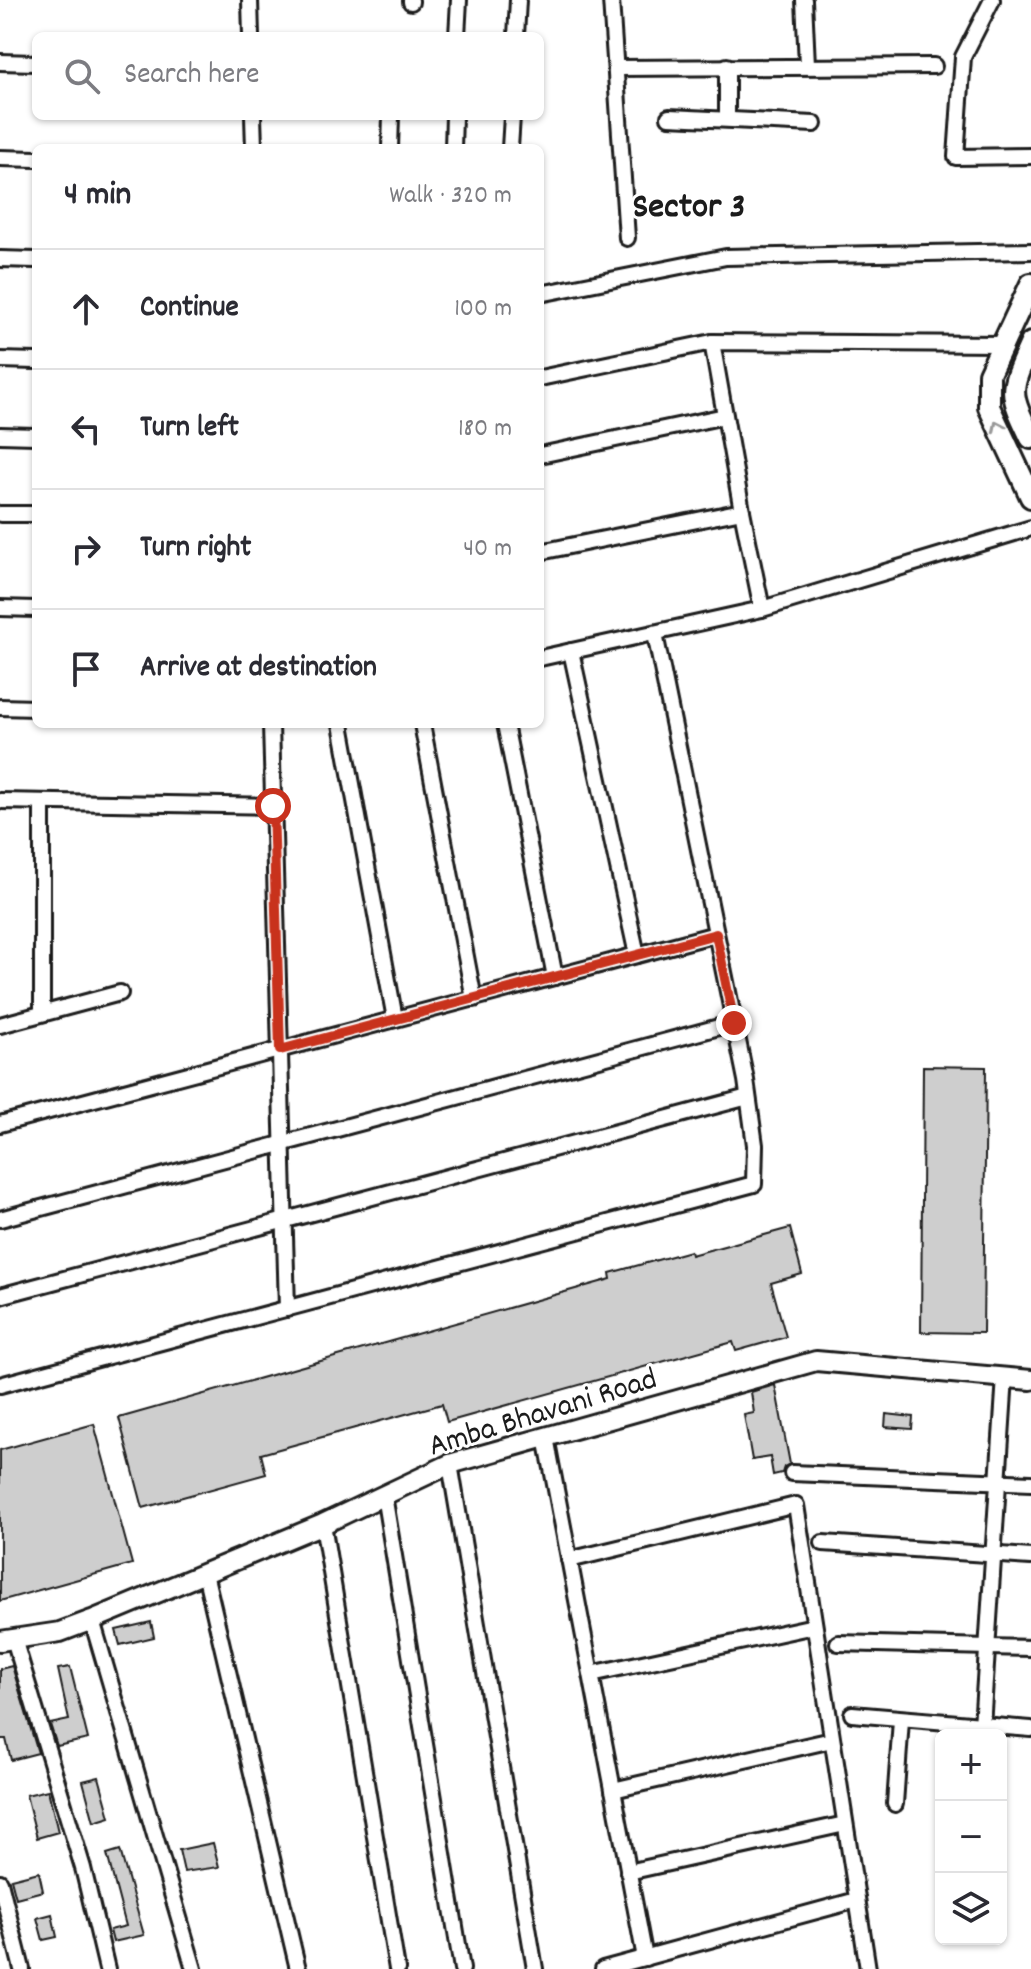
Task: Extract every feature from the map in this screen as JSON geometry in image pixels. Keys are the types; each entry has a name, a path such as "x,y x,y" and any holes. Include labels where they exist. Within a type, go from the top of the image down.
{"main road":[{"path":"1031,284 989,374 989,407 1031,497"},
{"path":"1031,343 1014,401 1031,438"}],"street":[{"path":"250,0 251,32"},
{"path":"457,32 459,0"},
{"path":"516,32 518,0"},
{"path":"611,0 627,238"},
{"path":"804,0 807,65"},
{"path":"992,0 963,57 956,157 1031,156"},
{"path":"0,62 32,63"},
{"path":"727,66 727,119"},
{"path":"616,68 934,66"},
{"path":"669,117 814,124"},
{"path":"253,120 254,144"},
{"path":"390,144 391,120"},
{"path":"453,144 454,120"},
{"path":"510,144 512,120"},
{"path":"0,158 32,159"},
{"path":"544,293 726,257 1031,251"},
{"path":"0,259 32,260"},
{"path":"544,377 712,342 1003,344"},
{"path":"712,342 762,609"},
{"path":"0,360 32,361"},
{"path":"544,454 725,416"},
{"path":"0,435 32,436"},
{"path":"544,551 742,511"},
{"path":"0,514 32,514"},
{"path":"544,657 762,609 1031,528"},
{"path":"0,608 32,609"},
{"path":"0,1385 754,1184 755,1145 748,1097 655,634"},
{"path":"571,651 637,955"},
{"path":"0,707 32,708"},
{"path":"271,728 287,1309"},
{"path":"342,728 395,1019"},
{"path":"423,728 474,999"},
{"path":"506,728 555,977"},
{"path":"0,801 273,806"},
{"path":"42,802 42,1013"},
{"path":"0,1124 716,934"},
{"path":"0,1025 120,993"},
{"path":"0,1219 734,1023"},
{"path":"0,1296 748,1097"},
{"name":"Amba Bhavani Road","path":"7,1640 60,1632 92,1620 323,1524 450,1464 816,1361 1031,1380"},
{"path":"982,1726 990,1646 1005,1377"},
{"path":"546,1437 645,1958"},
{"path":"450,1464 535,1969"},
{"path":"792,1473 1031,1483"},
{"path":"384,1495 462,1969"},
{"path":"569,1560 796,1505 868,1969"},
{"path":"323,1524 397,1969"},
{"path":"823,1543 1031,1557"},
{"path":"205,1573 298,1969"},
{"path":"92,1620 194,1969"},
{"path":"591,1674 814,1626"},
{"path":"7,1640 83,1868 107,1969"},
{"path":"838,1643 1031,1648"},
{"path":"852,1714 1031,1729"},
{"path":"895,1804 901,1720"},
{"path":"613,1790 832,1740"},
{"path":"628,1872 845,1824"},
{"path":"0,1882 22,1969"},
{"path":"603,1969 857,1900"}],"building":[{"path":"923,1066 986,1067 983,1333 921,1332"},
{"path":"790,1228 802,1274 771,1283 786,1337 736,1351 733,1342 447,1422 442,1404 261,1454 266,1474 143,1508 119,1418 611,1279 610,1273"},
{"path":"775,1385 790,1464 784,1467 782,1473 773,1475 770,1457 752,1460 744,1415 754,1413 751,1392"},
{"path":"886,1414 913,1417 912,1429 885,1427"},
{"path":"94,1424 132,1564 0,1601 0,1450"},
{"path":"151,1622 154,1637 120,1645 116,1630"},
{"path":"12,1666 38,1753 11,1760 6,1739 0,1739 0,1669"},
{"path":"70,1667 88,1739 57,1746 50,1724 69,1720 58,1669"},
{"path":"99,1777 110,1817 94,1822 83,1781"},
{"path":"48,1790 58,1832 37,1838 26,1795"},
{"path":"213,1843 219,1867 184,1872 179,1850"},
{"path":"120,1850 144,1935 113,1942 110,1930 126,1926 107,1854"},
{"path":"39,1872 43,1891 16,1898 11,1879"},
{"path":"52,1914 57,1937 43,1940 37,1918"}],"district":[{"name":"Sector 3","path":"689,203"}],"route":[{"path":"273,806 280,1050 716,934 734,1023"}]}
